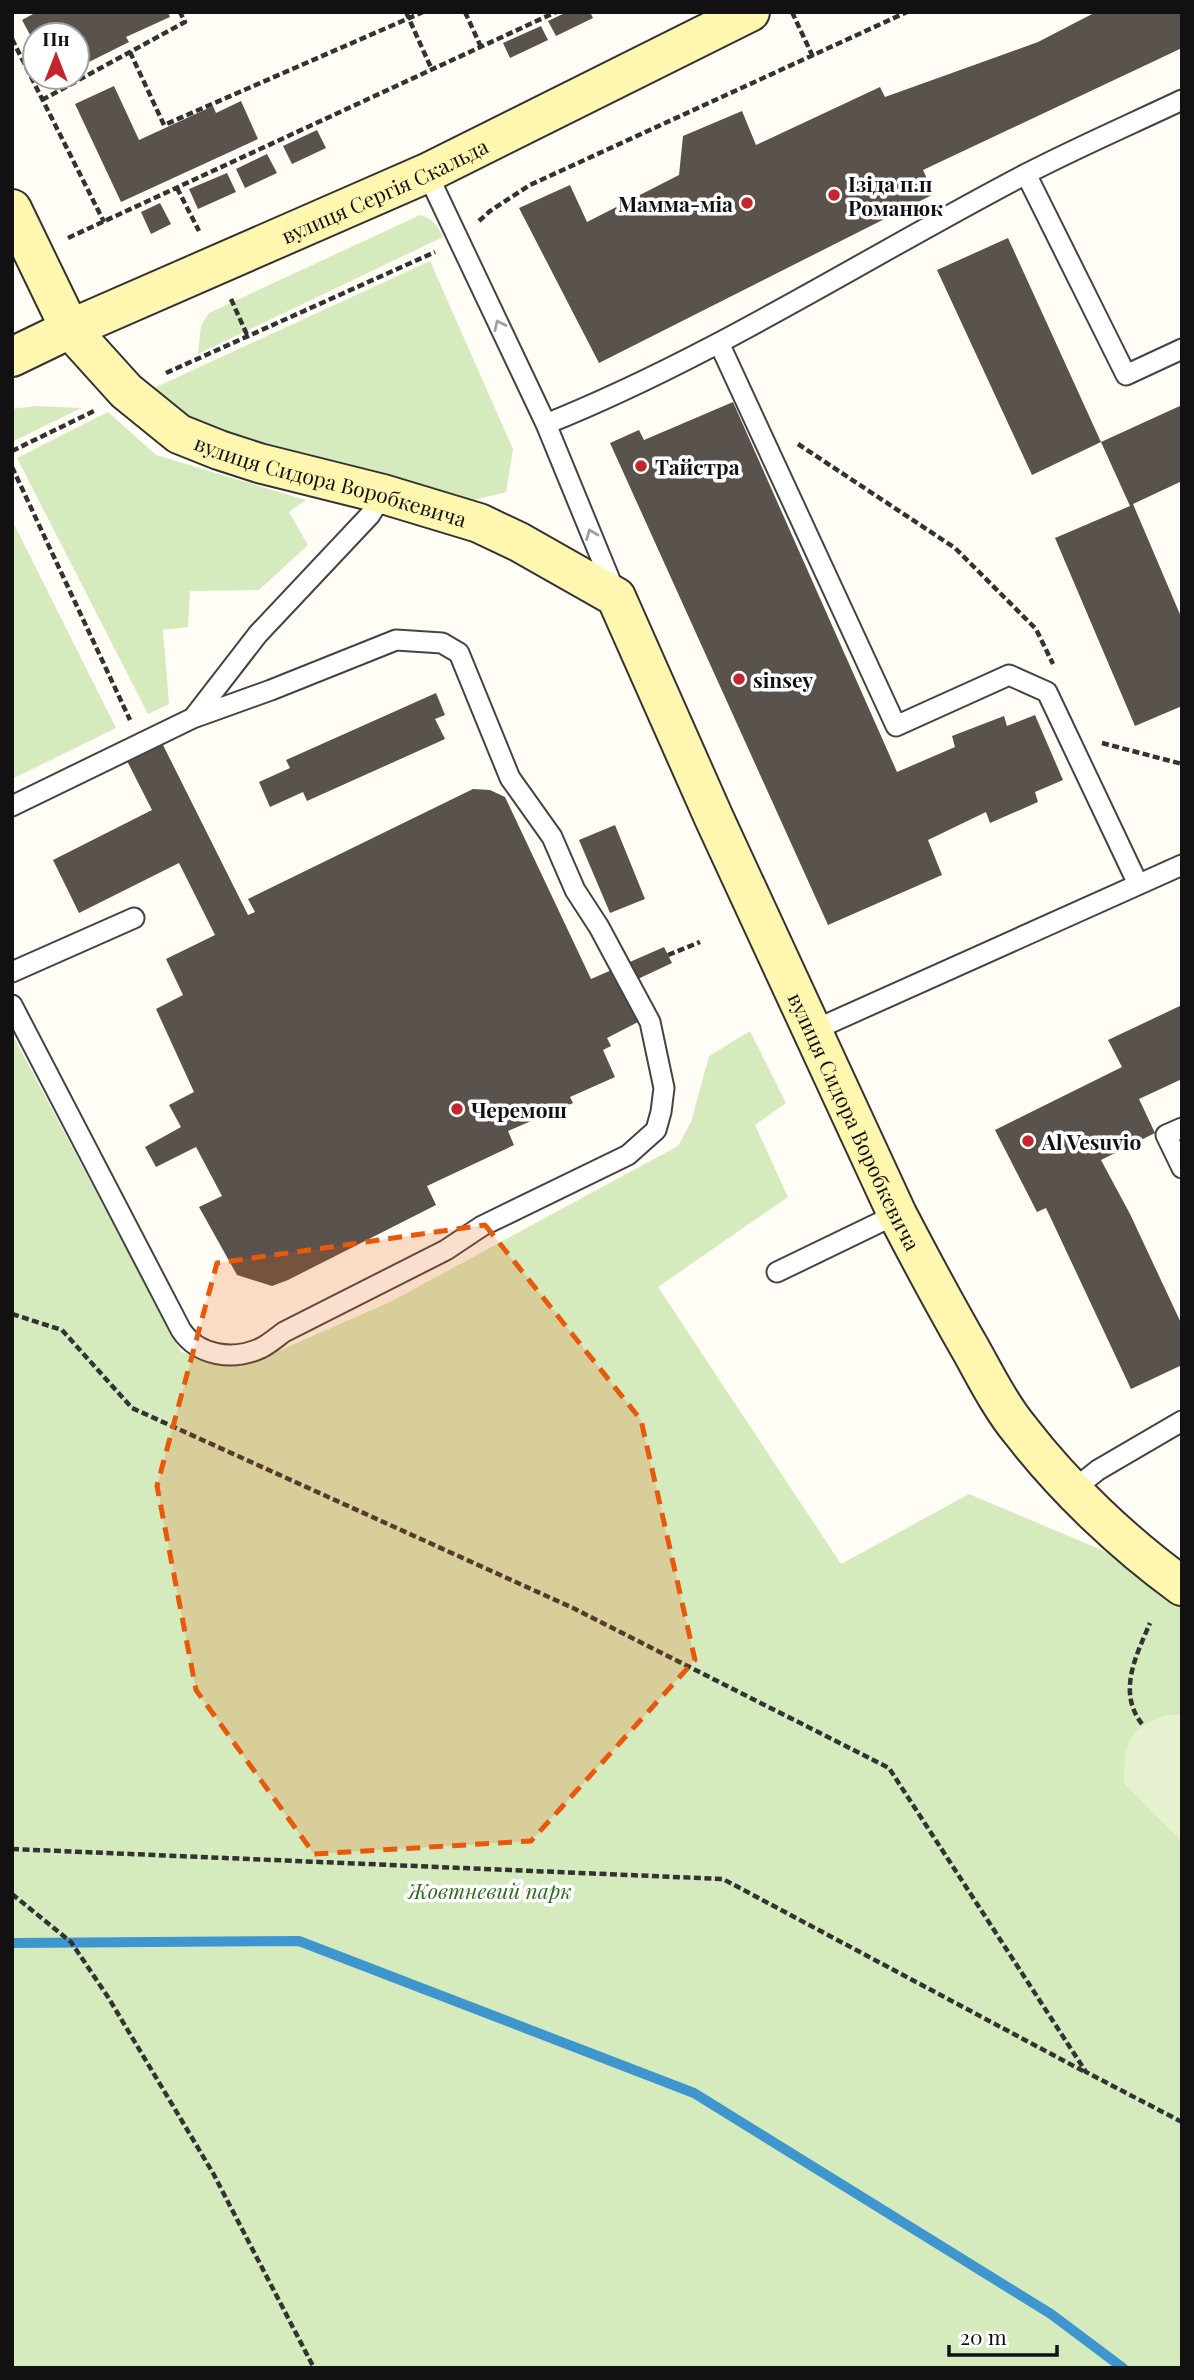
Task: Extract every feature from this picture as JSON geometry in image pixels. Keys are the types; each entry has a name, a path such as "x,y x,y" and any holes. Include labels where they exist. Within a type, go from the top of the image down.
{"street":[{"name":"вулиця Сергія Скальда","path":"12,357 427,173 750,12"},
{"name":"вулиця Сидора Воробкевича","path":"12,209 70,329 126,391 179,433 258,463 383,494 479,523 519,542 616,597 714,818 897,1214 990,1384 1020,1431 1073,1490 1147,1560 1182,1586"}],"lane":[{"path":"546,424 719,343 1026,174 1182,100"},
{"name":"вулиця Сидора Воробкевича","path":"427,173 546,424 616,597"},
{"path":"1026,174 1126,375 1182,349"},
{"path":"719,343 896,726 1009,675 1046,692 1138,884"},
{"path":"193,718 258,634 369,514 383,494"},
{"path":"12,806 193,718 396,640 442,643 459,653 510,778 552,836 575,890 599,927 650,1022 664,1088 656,1130 628,1155 482,1226 446,1251 284,1332 261,1348 236,1356 221,1356 188,1341 181,1330 12,1005"},
{"path":"812,1031 1182,865"},
{"path":"12,972 134,918"},
{"path":"1182,1128 1166,1135 1182,1168"},
{"path":"777,1272 897,1214"},
{"path":"1073,1490 1098,1470 1182,1421"}],"path":[{"path":"42,100 185,22 180,12"},
{"path":"405,12 432,70"},
{"path":"130,52 164,125 423,12"},
{"path":"464,12 481,47"},
{"path":"34,253 556,12"},
{"path":"792,12 813,57"},
{"path":"12,39 104,222"},
{"path":"757,424 790,438 955,548 1036,629 1055,666"},
{"path":"12,467 140,743"},
{"path":"1091,740 1182,764"},
{"path":"668,955 699,942"},
{"path":"12,1314 62,1330 132,1408 573,1608 889,1768 1086,2072"},
{"path":"1142,1724 1133,1712 1129,1690 1135,1659 1150,1623"},
{"path":"12,1849 723,1879 1182,2122"},
{"path":"12,1894 73,1945 108,1997 213,2173 314,2368"}],"highlighted area":[{"path":"485,1225 641,1420 695,1660 531,1841 314,1854 196,1690 157,1486 217,1263"}],"green space":[{"path":"420,215 434,223 443,237 198,354 201,326 209,313"},
{"path":"430,261 513,449 506,492 475,500 443,495 258,444 193,424 152,389"},
{"path":"35,406 81,408 12,442 12,409"},
{"path":"108,412 156,455 306,500 289,512 308,545 259,590 190,591 188,627 163,630 169,704 148,714 17,458"},
{"path":"12,520 116,728 12,779"},
{"name":"Жовтневий парк","path":"750,1031 786,1103 755,1125 788,1197 658,1287 841,1564 969,1494 1142,1567 1182,1595 1182,2368 12,2368 12,1034 181,1352 242,1367 390,1302 678,1146 691,1122 709,1056"},
{"path":"1165,1715 1182,1715 1182,1842 1124,1783 1125,1758 1130,1740 1142,1727"}],"building":[{"path":"32,12 168,12 170,17 126,37 129,42 91,61 91,21 23,21 33,14"},
{"path":"567,12 590,12 593,18 556,36 548,21"},
{"path":"1096,12 1182,12 1182,48 923,170 934,194 599,363 519,208 570,185 587,222 679,175 683,136 742,111 756,145 880,87 885,97 1038,42"},
{"path":"541,26 548,40 510,58 503,43"},
{"path":"114,86 139,140 213,106 216,113 241,101 258,139 121,202 75,104"},
{"path":"317,130 326,148 292,164 283,146"},
{"path":"267,154 277,173 245,188 236,169"},
{"path":"227,173 236,192 198,209 189,189"},
{"path":"160,203 171,224 151,234 141,212"},
{"path":"1008,238 1101,442 1032,475 937,270"},
{"path":"733,402 897,772 955,747 952,736 1004,716 1007,726 1035,715 1063,780 1035,792 1038,802 990,823 986,812 928,840 942,875 828,925 610,443 639,430 644,440"},
{"path":"1182,405 1182,481 1133,504 1182,619 1182,706 1135,726 1055,538 1130,506 1101,442"},
{"path":"436,693 445,715 435,719 445,739 307,801 303,792 270,807 259,782 290,768 286,760"},
{"path":"160,739 248,915 255,912 248,899 473,789 490,790 505,797 591,979 664,947 672,963 623,986 640,1021 607,1038 611,1046 603,1050 615,1077 570,1097 573,1103 508,1131 514,1145 427,1186 436,1205 272,1286 237,1275 199,1207 222,1196 196,1147 156,1167 145,1147 181,1127 169,1105 194,1092 156,1009 183,995 166,959 215,935 179,863 79,913 53,860 152,810 125,757"},
{"path":"615,825 645,899 610,913 579,840"},
{"path":"1182,1005 1182,1079 1139,1099 1155,1133 1101,1160 1130,1214 1182,1325 1182,1365 1131,1389 1046,1208 1037,1212 995,1130 1122,1067 1108,1040"}],"waterway":[{"path":"12,1943 299,1941 694,2093 1051,2314 1123,2368"}],"place":[{"name":"Ізіда п.п Романюк","path":"834,195"},
{"name":"Мамма-міа","path":"747,203"},
{"name":"Тайстра","path":"641,466"},
{"name":"sinsey","path":"739,679"},
{"name":"Черемош","path":"457,1109"},
{"name":"Al Vesuvio","path":"1028,1141"}]}
